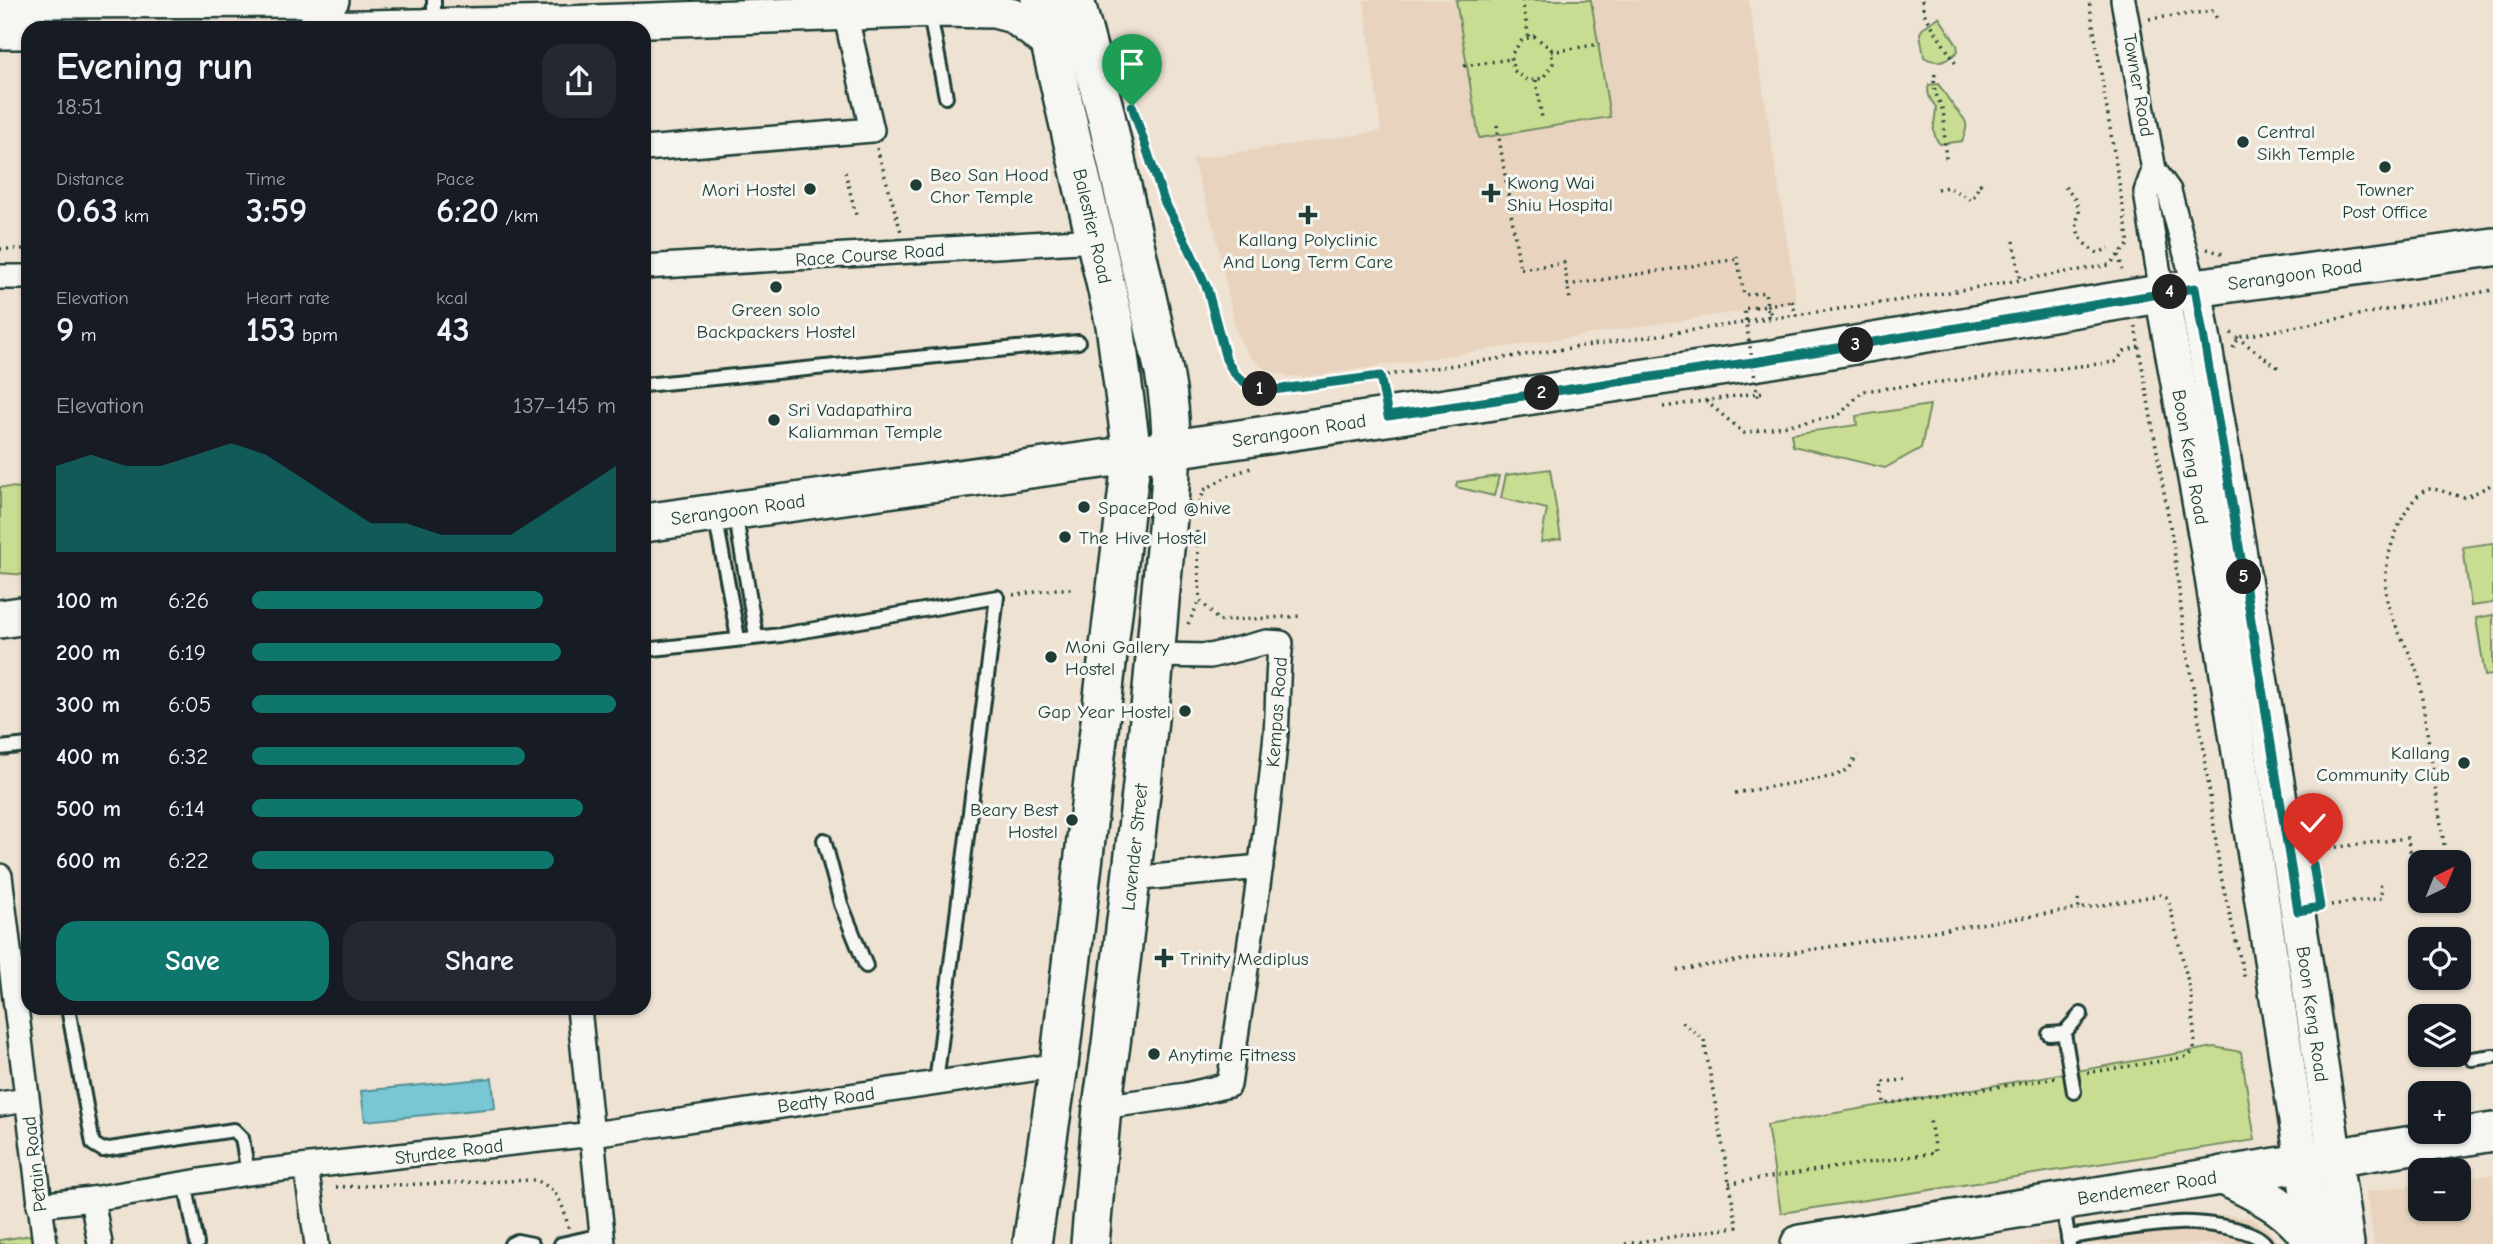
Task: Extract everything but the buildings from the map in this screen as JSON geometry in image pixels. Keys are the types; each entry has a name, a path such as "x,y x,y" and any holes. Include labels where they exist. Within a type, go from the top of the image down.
{"main road":[{"name":"Balestier Road","path":"1040,0 1115,324 1132,454"},
{"name":"Balestier Road","path":"1075,0 1105,111 1169,394 1173,449"},
{"name":"Serangoon Road","path":"651,522 1173,449 1766,360 2178,291 2493,247"},
{"name":"Lavender Street","path":"1090,1244 1102,1107 1156,655 1173,449"},
{"path":"1033,1244 1059,1065 1132,454"},
{"path":"0,619 21,616"},
{"name":"Bendemeer Road","path":"1800,1244 1866,1239 2062,1200 2493,1132"},
{"path":"2222,1175 2280,1205 2326,1244"},
{"path":"1033,1244 1093,1208"}],"street":[{"path":"0,1 332,0"},
{"name":"Towner Road","path":"2123,0 2154,170 2169,191 2178,291"},
{"path":"579,21 775,8 994,11 1013,16 1049,43"},
{"path":"651,148 872,130 835,8"},
{"path":"370,21 434,13 476,21"},
{"path":"0,32 21,32"},
{"name":"Towner Road","path":"2154,170 2146,192 2178,291"},
{"name":"Race Course Road","path":"651,267 1096,240"},
{"path":"0,277 21,277"},
{"name":"Boon Keng Road","path":"2178,291 2207,545 2319,1160 2326,1244"},
{"name":"Kempas Road","path":"1102,1107 1186,1095 1229,1085 1261,867 1275,743 1281,643 1267,642 1210,656 1156,655"},
{"path":"1131,879 1261,867"},
{"name":"Petain Road","path":"0,876 7,998 27,1100 45,1244"},
{"path":"580,1015 602,1240"},
{"name":"Beatty Road","path":"593,1134 1059,1065"},
{"path":"0,1104 27,1100"},
{"name":"Sturdee Road","path":"39,1205 92,1199 247,1173 307,1178 593,1134"},
{"path":"307,1178 317,1244"},
{"path":"92,1199 100,1244"}],"lane":[{"path":"929,10 946,97"},
{"path":"651,384 1078,342"},
{"path":"724,510 755,636"},
{"path":"724,510 738,638"},
{"path":"651,649 781,635 997,597 936,1083"},
{"path":"0,748 21,746"},
{"path":"824,840 841,904 866,967"},
{"path":"2049,1034 2064,1033 2081,1014"},
{"path":"69,1015 93,1144 103,1150 234,1130 242,1138 247,1173"},
{"path":"2064,1033 2074,1092"},
{"path":"2472,1059 2493,1056"},
{"path":"185,1182 197,1244"},
{"path":"2062,1200 2068,1240 2179,1223 2236,1229 2261,1238 2264,1244"},
{"path":"566,1243 602,1240"},
{"path":"511,1244 517,1241 532,1244"}],"path":[{"path":"1522,0 1529,38"},
{"path":"1922,0 1924,13 1957,66"},
{"path":"1140,130 1164,201 1207,288 1226,359 1234,373 1252,389 1273,390 1380,376 1770,320 2109,265 2130,244 2089,0"},
{"path":"2143,19 2213,11 2217,19"},
{"path":"1534,36 1551,49 1553,63 1543,78 1529,81 1513,69 1511,59 1522,40 1529,38 1534,36"},
{"path":"1551,52 1600,44"},
{"path":"1464,66 1511,59"},
{"path":"1935,74 1933,90 1944,117 1943,142 1946,159"},
{"path":"1536,80 1542,118"},
{"path":"1497,125 1520,269 1564,263 1570,300"},
{"path":"872,130 907,252"},
{"path":"845,172 857,219"},
{"path":"1937,189 1948,187 1972,200 1980,184 1982,186"},
{"path":"2065,187 2076,202 2080,237 2088,248 2098,253 2109,248"},
{"path":"2014,241 2020,280"},
{"path":"0,249 21,249"},
{"path":"1567,285 1737,257 1744,295 1765,292 1770,320"},
{"path":"2239,337 2493,290"},
{"path":"1746,320 1771,316 1769,305 1792,301 1796,315"},
{"path":"1758,398 1744,309 1767,305"},
{"path":"2232,356 2239,337"},
{"path":"2239,337 2280,369"},
{"path":"1765,392 1706,401 1744,433 1838,416 1863,391 2115,362 2124,351 2140,345 2174,549 2220,872 2247,989"},
{"path":"1380,376 1388,416"},
{"path":"2444,845 2419,678 2413,658 2391,615 2385,590 2387,562 2393,537 2405,512 2421,492 2434,489 2467,497 2493,484"},
{"path":"1197,514 1203,490"},
{"path":"1197,527 1200,600 1219,621 1302,616"},
{"path":"997,597 1074,589"},
{"path":"1735,793 1835,776 1849,769 1857,755"},
{"path":"2311,858 2310,850 2407,838 2410,850"},
{"path":"2319,897 2320,907 2382,898 2380,880"},
{"path":"1677,970 2079,909"},
{"path":"1625,1244 1737,1227 1704,1040 1680,1020"},
{"path":"1729,1183 1935,1153 1930,1120"},
{"path":"307,1178 535,1180 545,1184 558,1195 565,1208 566,1243"}],"shaded area":[{"name":"Kwong Wai Shiu Hospital","path":"1364,0 1749,0 1797,303 1307,377 1266,370 1249,355 1237,335 1214,228 1192,159 1381,131"},
{"path":"2493,1174 2493,1244 2374,1244 2366,1192 2408,1186 2408,1221 2471,1221 2471,1177"},
{"path":"2223,1215 2251,1218 2269,1230 2279,1244 2032,1244"}],"green space":[{"path":"1456,0 1591,0 1610,117 1479,138"},
{"path":"1939,17 1958,51 1938,61 1924,57 1920,33"},
{"path":"1938,84 1965,120 1966,128 1962,141 1940,144 1935,135 1936,107 1929,97 1928,88 1929,85"},
{"path":"1930,405 1921,448 1885,468 1793,446 1791,434 1857,425 1856,416"},
{"path":"1550,469 1561,539 1541,542 1547,509 1501,498 1506,475"},
{"path":"1499,476 1494,496 1456,487 1457,482"},
{"path":"0,487 21,488 21,574 0,573"},
{"path":"2493,543 2493,603 2471,606 2463,547"},
{"path":"2493,615 2493,675 2485,676 2476,618"},
{"path":"2214,1047 2241,1052 2255,1140 1781,1213 1767,1125"},
{"path":"32,1235 33,1244 0,1244 0,1240"}],"water":[{"path":"492,1078 495,1108 365,1121 361,1091"}],"place":[{"name":"Central Sikh Temple","path":"2243,142"},
{"name":"Towner Post Office","path":"2385,167"},
{"name":"Beo San Hood Chor Temple","path":"916,185"},
{"name":"Mori Hostel","path":"810,189"},
{"name":"Kwong Wai Shiu Hospital","path":"1491,193"},
{"name":"Kallang Polyclinic And Long Term Care","path":"1308,215"},
{"name":"Green solo Backpackers Hostel","path":"776,287"},
{"name":"Sri Vadapathira Kaliamman Temple","path":"774,420"},
{"name":"SpacePod @hive","path":"1084,507"},
{"name":"The Hive Hostel","path":"1065,537"},
{"name":"Moni Gallery Hostel","path":"1051,657"},
{"name":"Gap Year Hostel","path":"1185,711"},
{"name":"Kallang Community Club","path":"2464,763"},
{"name":"Beary Best Hostel","path":"1072,820"},
{"name":"Trinity Mediplus","path":"1164,958"},
{"name":"Anytime Fitness","path":"1154,1054"}],"route":[{"path":"1132,106 1164,201 1207,288 1226,359 1234,373 1252,389 1273,390 1380,376 1388,416 1766,360 2195,288 2298,911 2320,907 2313,865"}]}
